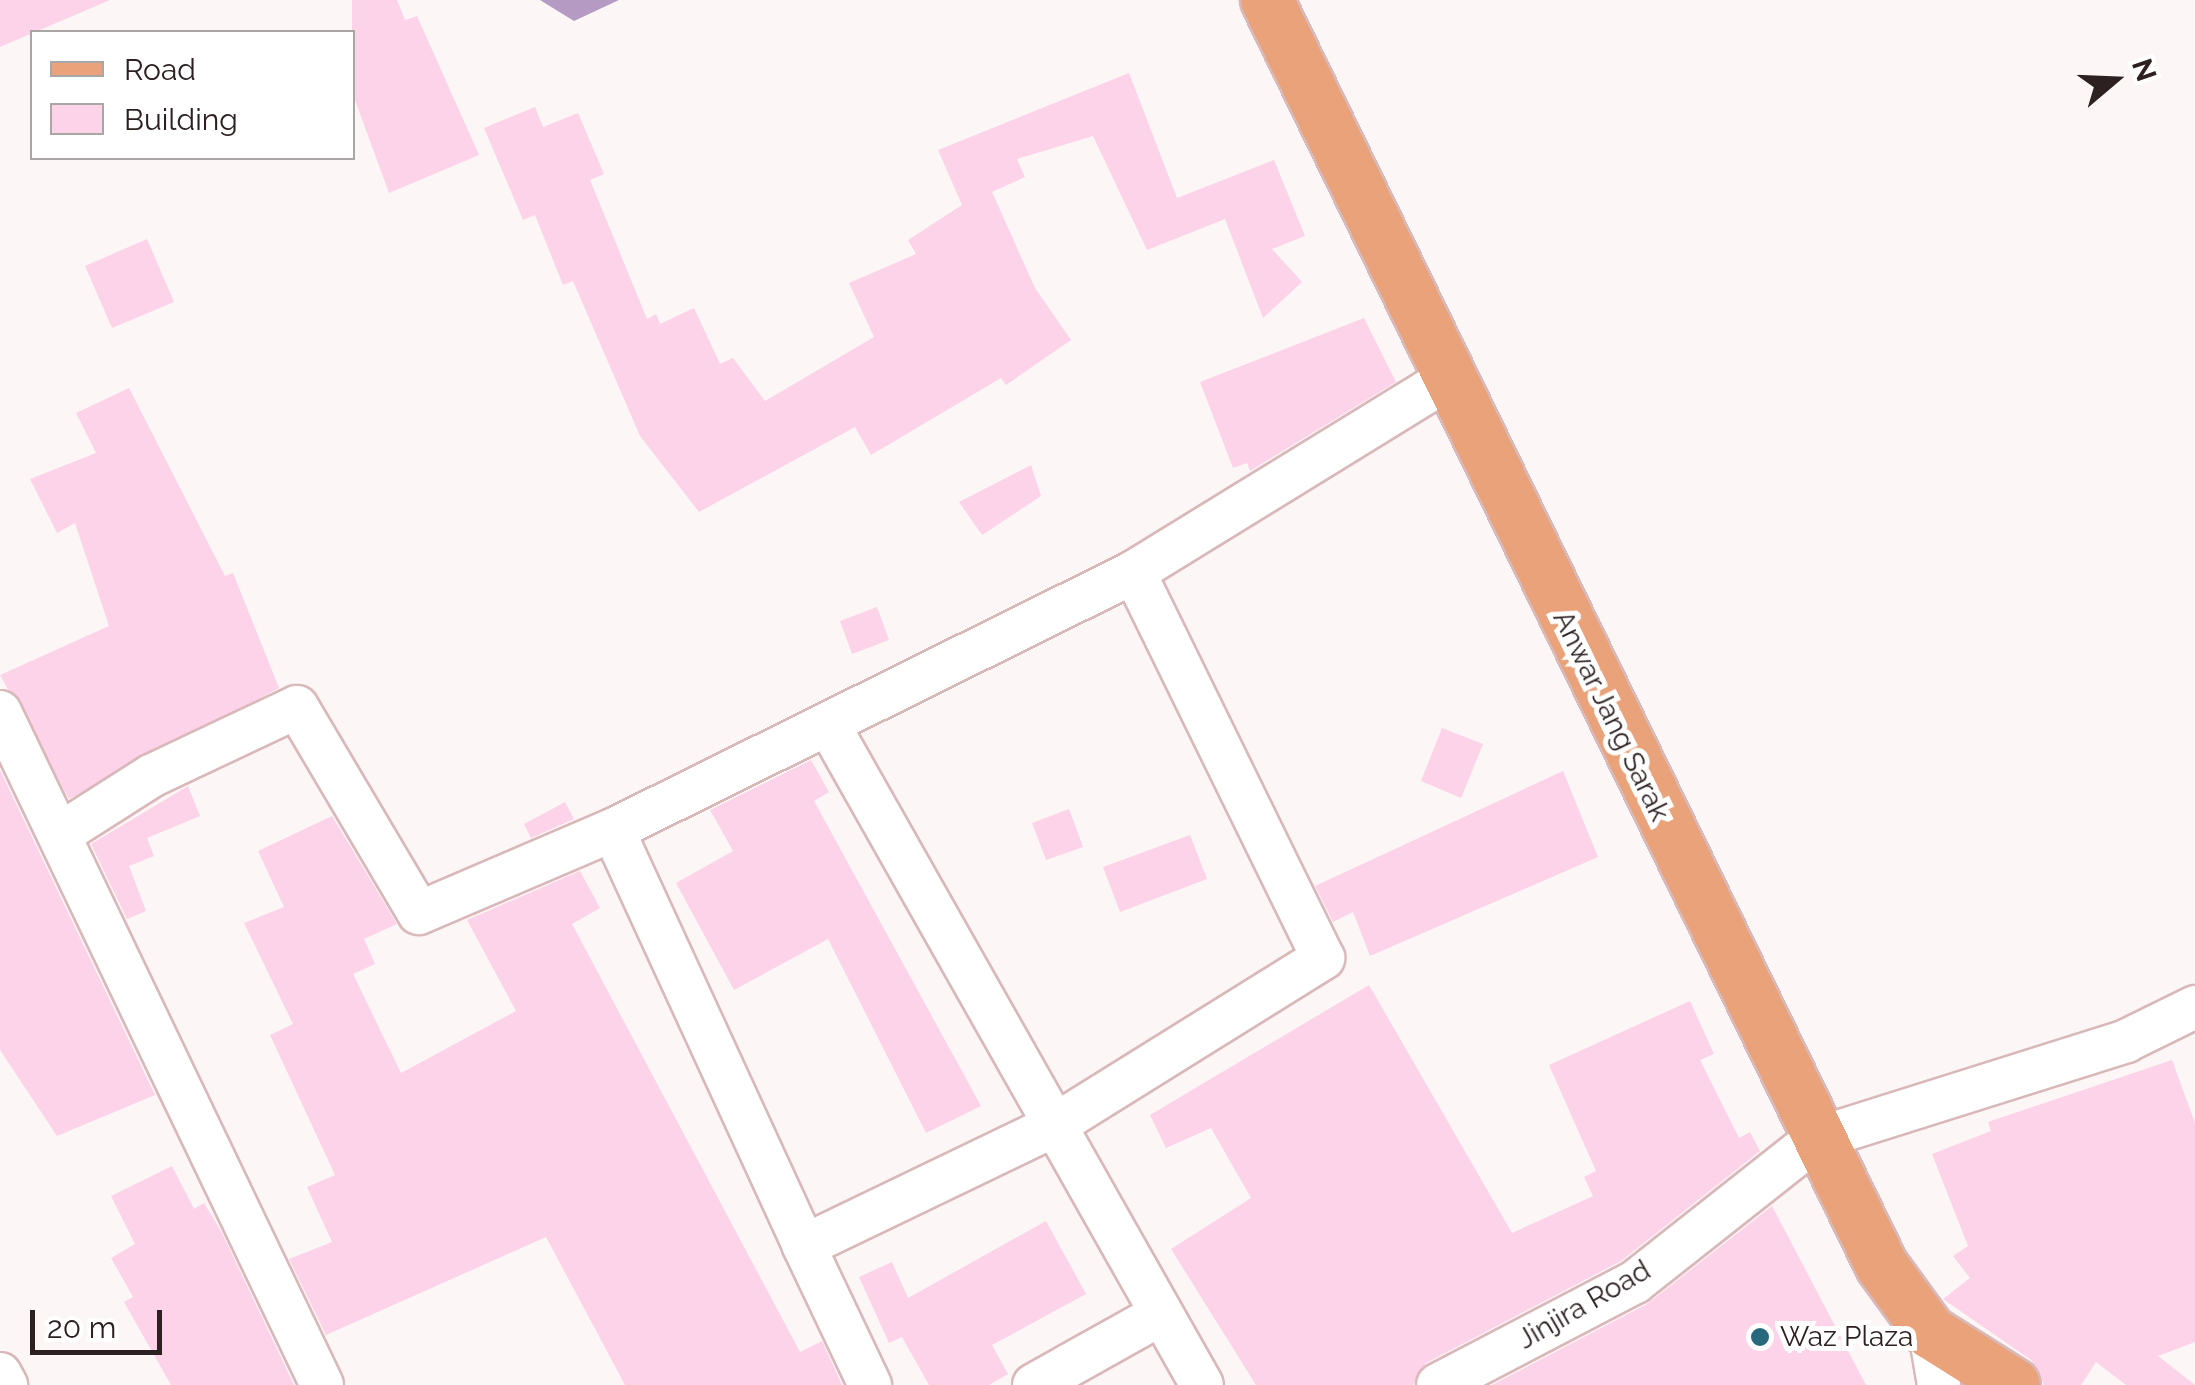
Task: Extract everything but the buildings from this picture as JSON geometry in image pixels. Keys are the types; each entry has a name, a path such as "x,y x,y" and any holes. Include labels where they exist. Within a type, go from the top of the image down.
{"main road":[{"name":"Anwar Jang Sarak","path":"1267,0 1816,1139 1882,1266 1930,1332 2014,1385"}],"street":[{"path":"60,834 151,776 297,706 419,914 612,830 1134,572 1448,379"},
{"path":"804,1246 1055,1125 1323,958 1134,572"},
{"path":"0,712 322,1385"},
{"path":"828,724 1202,1385"},
{"path":"612,830 870,1385"},
{"path":"1816,1139 2126,1042 2195,1007"},
{"name":"Jinjira Road","path":"1438,1385 1635,1282 1816,1139"},
{"path":"1034,1385 1162,1314"},
{"path":"1930,1332 1939,1385"},
{"path":"0,1374 6,1385"}],"shaded area":[{"path":"540,0 619,0 574,21"}],"place":[{"name":"Waz Plaza","path":"1760,1337"}]}
